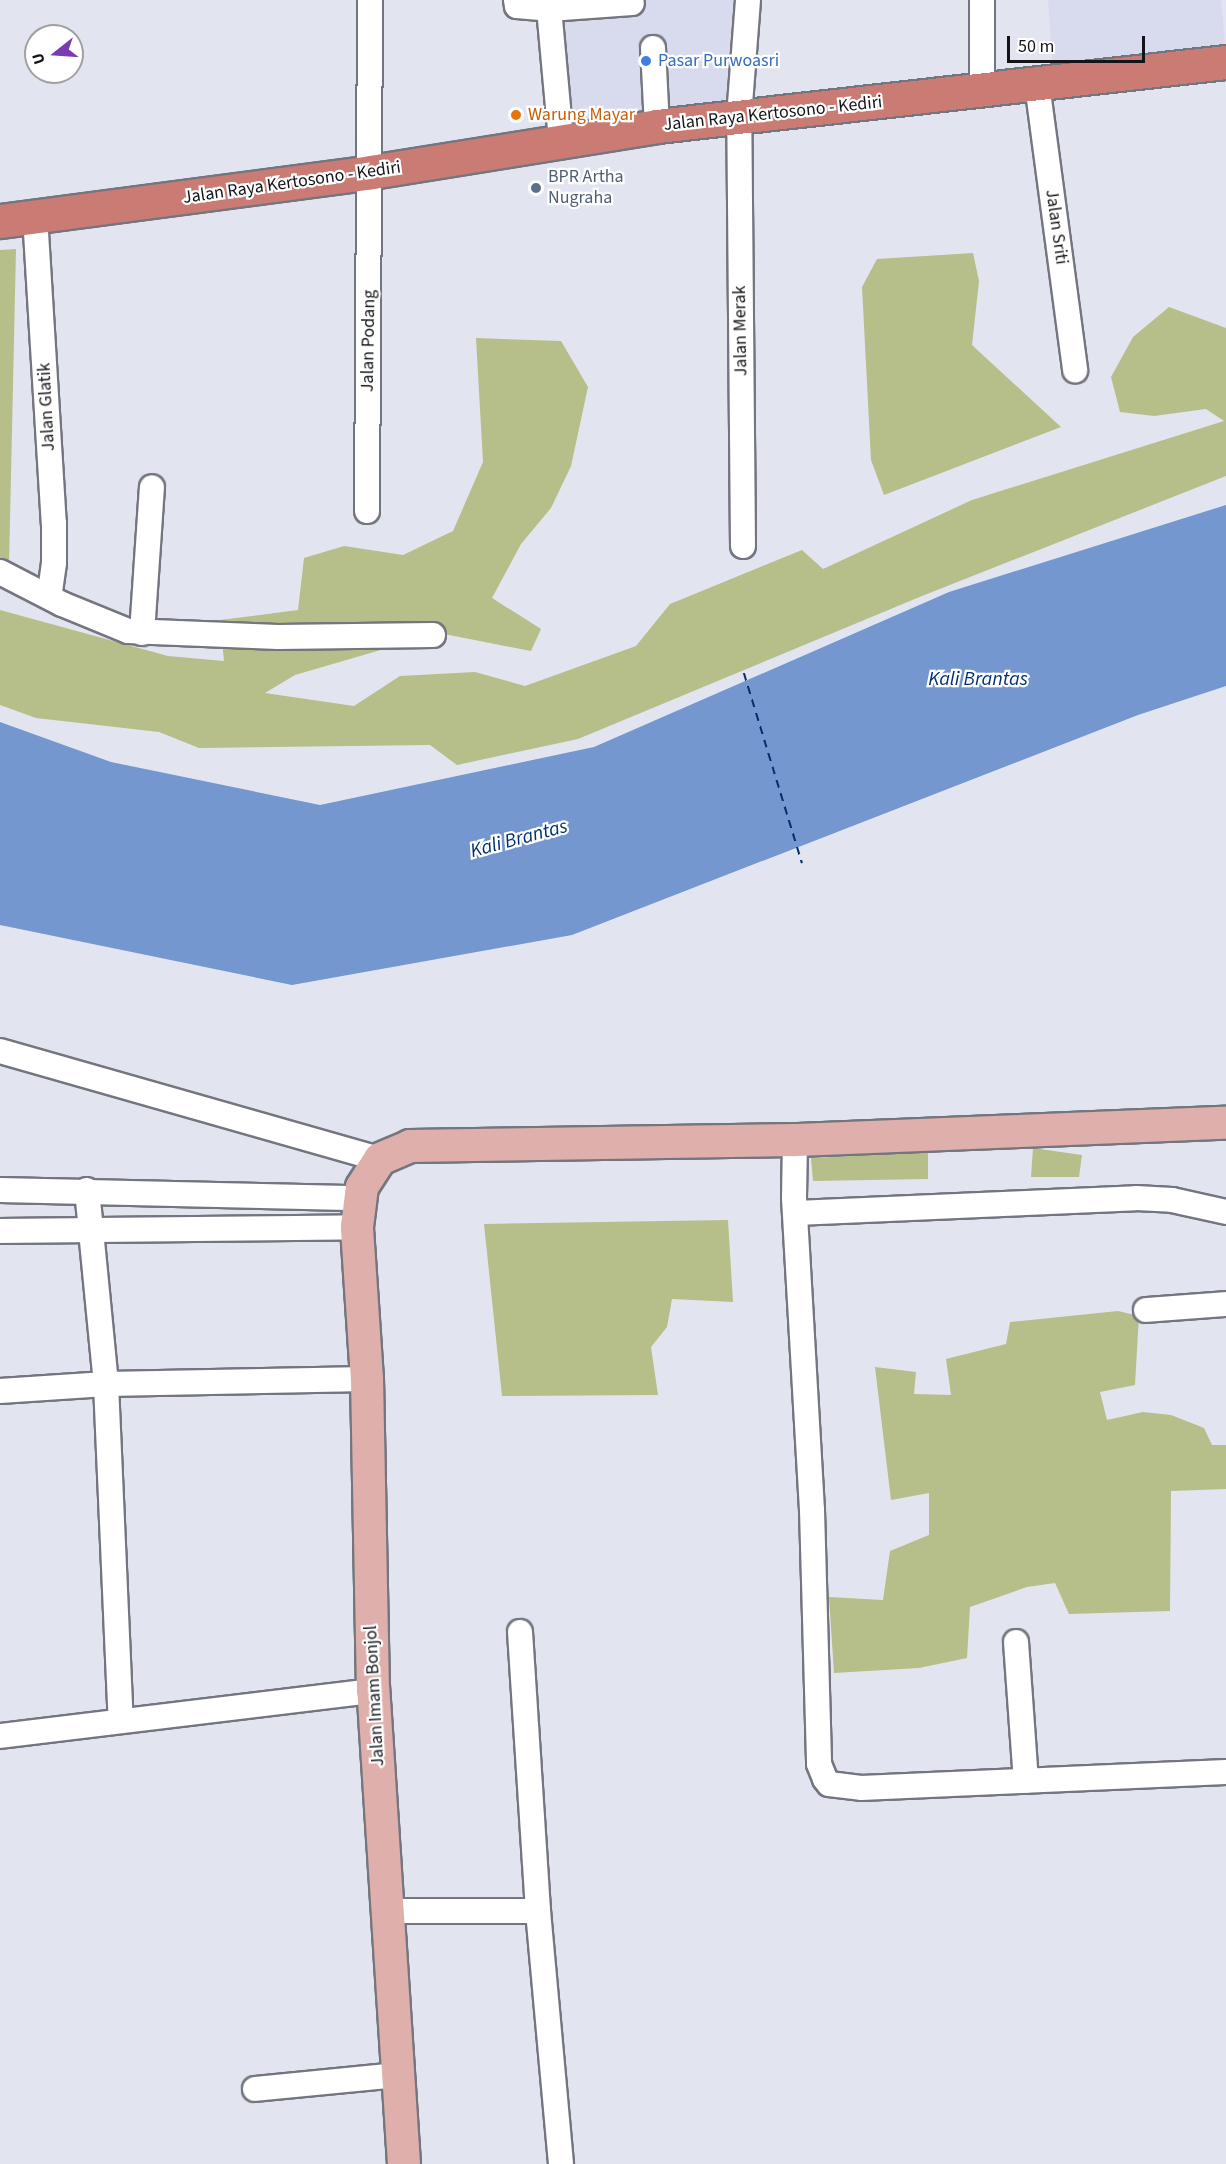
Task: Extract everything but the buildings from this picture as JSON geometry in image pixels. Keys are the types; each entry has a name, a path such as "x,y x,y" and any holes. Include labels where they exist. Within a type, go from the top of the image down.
{"highway":[{"name":"Jalan Raya Kertosono - Kediri","path":"0,222 371,172 657,126 1226,62"}],"main road":[{"path":"358,1212 380,1159 410,1146 795,1140 1226,1123"},
{"name":"Jalan Imam Bonjol","path":"358,1212 367,1379 373,1691 404,2164"}],"street":[{"name":"Jalan Podang","path":"367,511 371,172 370,0"},
{"path":"516,0 517,6 549,9 632,3"},
{"name":"Jalan Merak","path":"743,546 739,117 748,0"},
{"path":"982,0 982,91"},
{"path":"549,9 561,140"},
{"path":"652,48 657,126"},
{"name":"Jalan Sriti","path":"1037,84 1075,370"},
{"name":"Jalan Glatik","path":"35,216 54,524 54,564 49,597"},
{"path":"142,633 152,487"},
{"path":"0,572 106,624 142,633 433,635"},
{"path":"0,1051 380,1159"},
{"path":"795,1140 795,1196 822,1773 830,1784 850,1788 1226,1772"},
{"path":"0,1190 87,1190 358,1212"},
{"path":"87,1190 106,1384 121,1721"},
{"path":"795,1196 1136,1198 1172,1200 1226,1212"},
{"path":"0,1231 89,1223 358,1212"},
{"path":"1146,1310 1226,1304"},
{"path":"0,1391 106,1384 367,1379"},
{"path":"520,1632 538,1911 561,2164"},
{"path":"1016,1642 1026,1781"},
{"path":"0,1736 373,1691"},
{"path":"388,1911 538,1911"},
{"path":"255,2089 398,2075"}],"shaded area":[{"name":"Pasar Purwoasri","path":"559,0 744,0 743,107 557,130"},
{"path":"1048,0 1221,0 1226,53 1053,73"}],"green space":[{"path":"16,249 9,566 0,561 0,250"},
{"path":"973,253 979,281 972,345 1061,427 884,495 871,460 862,287 877,259"},
{"path":"1169,307 1226,328 1226,476 922,596 578,739 457,765 430,745 199,748 159,732 36,718 0,705 0,610 168,656 224,661 220,620 298,610 304,558 344,546 403,555 453,531 483,462 476,338 561,341 588,387 571,466 551,508 521,544 492,598 541,629 531,651 439,633 295,675 265,693 354,706 400,676 475,672 525,686 636,646 670,604 802,550 823,569 972,500 1224,421 1206,409 1154,416 1120,412 1111,377 1133,337"},
{"path":"1033,1148 1082,1155 1079,1177 1031,1177"},
{"path":"928,1152 928,1179 813,1181 811,1158"},
{"path":"728,1220 733,1302 672,1299 667,1327 651,1347 658,1395 502,1396 484,1224"},
{"path":"1118,1311 1139,1316 1135,1385 1100,1392 1107,1420 1143,1412 1171,1415 1204,1428 1212,1445 1226,1445 1226,1489 1171,1491 1170,1611 1069,1614 1055,1583 1027,1587 970,1607 967,1658 919,1668 834,1673 829,1597 883,1600 890,1551 929,1535 929,1493 891,1500 875,1367 916,1372 914,1394 951,1395 946,1359 1006,1344 1010,1322"}],"water":[{"name":"Kali Brantas","path":"1226,505 1226,686 1138,715 572,935 292,985 0,925 0,722 111,762 320,805 594,747 949,592"}],"ferry route":[{"path":"744,673 802,863"}],"place":[{"name":"Pasar Purwoasri","path":"646,61"},
{"name":"Warung Mayar","path":"516,115"},
{"name":"BPR Artha Nugraha","path":"536,188"}]}
